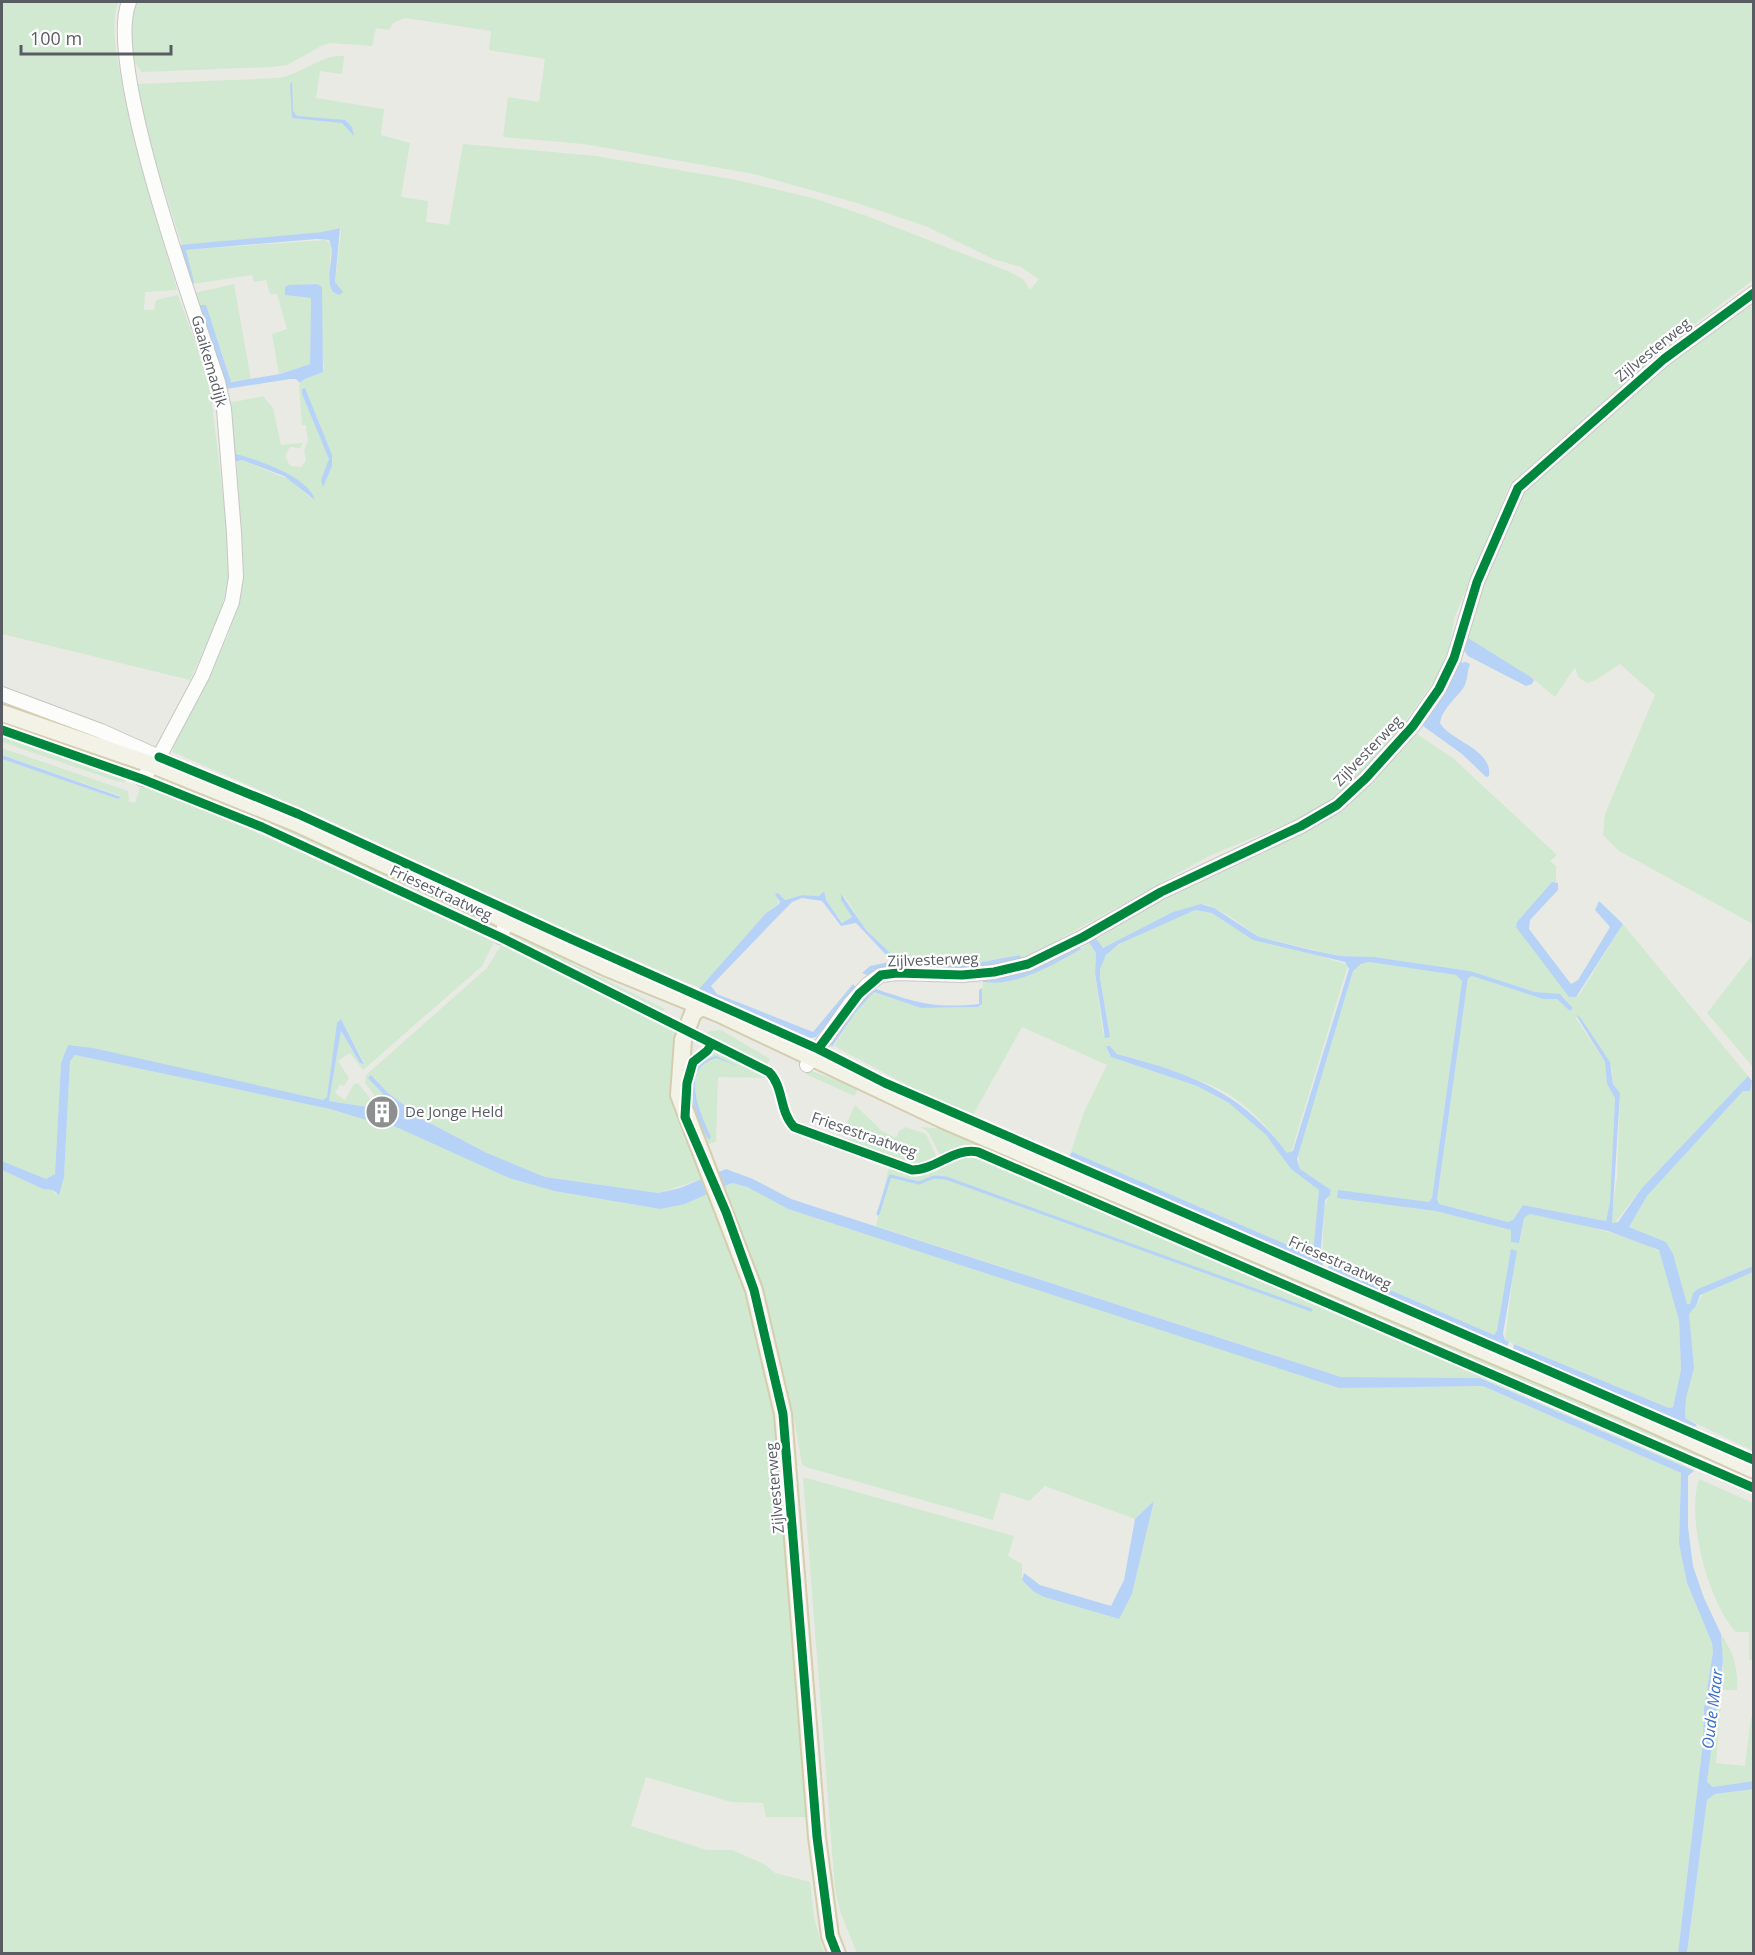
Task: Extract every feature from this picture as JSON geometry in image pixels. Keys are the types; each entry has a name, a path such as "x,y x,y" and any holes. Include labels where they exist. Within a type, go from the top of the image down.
{"main road":[{"name":"Friesestraatweg","path":"2,712 156,761 296,823 810,1061 1754,1470"},
{"name":"Zijlvesterweg","path":"700,1012 681,1065 681,1103 754,1290 783,1414 817,1837 830,1936 837,1953"}],"street":[{"name":"Gaaikemadijk","path":"129,2 125,13 123,35 141,135 218,382 224,409 235,555 234,594 224,626 202,676 156,761 142,779"},
{"name":"Zijlvesterweg","path":"810,1061 854,999 867,984 881,975 897,973 962,975 994,972 1028,964 1083,937 1161,892 1301,826 1337,805 1366,778 1413,726 1444,680 1456,653 1477,582 1518,488 1664,359 1754,293"},
{"name":"Friesestraatweg","path":"2,694 101,731 156,761"},
{"path":"500,937 507,922"}],"green space":[{"path":"2,2 118,2 115,42 127,109 177,290 145,292 144,310 154,310 156,300 178,295 209,380 231,560 221,607 190,680 2,634"},
{"path":"134,2 1753,2 1753,280 1670,343 1510,484 1455,616 1449,647 1440,672 1405,722 1352,782 1324,805 1291,822 1209,856 1022,960 1020,955 961,966 903,965 867,931 843,894 852,917 843,923 826,900 824,891 819,896 802,895 785,900 778,893 778,905 766,913 700,988 651,969 332,822 173,752 173,745 228,636 241,589 237,462 242,460 290,480 313,500 290,475 236,454 229,403 263,396 273,408 281,445 303,443 300,448 290,447 285,456 290,466 301,467 306,461 304,450 308,441 306,425 302,425 299,385 305,379 324,369 317,284 287,286 285,295 311,298 310,364 279,374 272,334 287,329 277,294 270,294 266,280 254,282 252,275 193,284 186,250 325,240 331,244 329,282 337,287 335,282 341,231 340,228 322,232 182,245 152,152 137,84 278,78 329,58 344,56 342,74 320,71 316,98 384,109 381,135 410,143 401,197 428,201 426,222 449,225 463,144 596,156 737,180 816,199 867,216 1010,272 1023,279 1030,290 1039,279 1021,267 993,259 928,227 857,203 754,174 584,144 503,137 508,97 539,102 545,59 489,50 491,31 405,18 393,23 389,30 376,28 372,46 331,43 287,65 142,72 136,65 131,48 130,30"},
{"path":"234,284 251,380 230,381 221,350 197,305 194,293"},
{"path":"1753,299 1753,924 1619,851 1603,835 1605,814 1655,695 1620,664 1587,683 1578,677 1575,667 1555,697 1531,677 1465,636 1471,612 1519,495 1660,368"},
{"path":"2,718 138,769 136,774 2,727"},
{"path":"1415,733 1454,759 1557,855 1550,861 1556,866 1556,882 1550,884 1516,925 1569,996 1579,995 1623,924 1748,1076 1641,1189 1614,1224 1611,1220 1617,1177 1620,1093 1613,1084 1612,1069 1580,1017 1575,1017 1605,1062 1607,1084 1615,1098 1610,1202 1606,1221 1523,1205 1513,1220 1508,1222 1439,1204 1437,1199 1468,978 1472,976 1543,999 1557,999 1571,1011 1573,1008 1563,996 1535,992 1470,971 1374,957 1340,956 1259,937 1231,917 1208,905 1201,904 1103,948 1097,943 1097,939 1161,896 1342,809"},
{"path":"2,734 133,778 124,782 113,780 2,742"},
{"path":"2,748 128,791 129,802 135,803 142,782 328,863 495,940 482,966 363,1070 350,1053 338,1061 349,1078 344,1086 340,1084 335,1093 345,1100 354,1084 358,1083 372,1101 368,1107 329,1101 341,1031 360,1063 364,1062 341,1019 327,1097 323,1100 73,1045 61,1063 55,1174 46,1179 2,1161 2,759 118,799 121,796 2,755"},
{"path":"180,784 252,810 499,926 497,933 346,862 176,789"},
{"path":"1195,910 1212,913 1244,932 1348,965 1291,1153 1287,1153 1273,1134 1239,1101 1219,1089 1183,1074 1117,1054 1110,1046 1111,1057 1197,1086 1229,1103 1266,1135 1291,1169 1319,1190 1314,1251 1311,1255 1071,1152 1084,1112 1107,1065 1022,1027 973,1115 922,1093 834,1046 855,1013 874,992 921,1008 978,1007 981,1006 983,982 990,983 1041,969 1066,958 1089,943 1096,953 1095,973 1103,1033 1110,1037 1100,978 1104,958 1112,949 1134,936"},
{"path":"509,931 541,943 573,964 665,1009 659,1015 505,936"},
{"path":"503,942 679,1031 673,1076 703,1179 658,1193 545,1177 487,1153 424,1120 388,1093 371,1075 374,1085 386,1096 377,1099 365,1083 366,1075 487,968"},
{"path":"1753,954 1753,1067 1707,1013"},
{"path":"1369,962 1456,975 1462,981 1432,1198 1429,1202 1338,1198 1435,1211 1512,1230 1519,1242 1524,1218 1530,1214 1600,1230 1654,1248 1662,1254 1679,1320 1681,1370 1673,1406 1669,1408 1505,1340 1516,1250 1497,1332 1494,1335 1322,1261 1324,1207 1331,1190 1300,1169 1298,1155 1353,971 1361,964"},
{"path":"721,1030 770,1059 766,1067 702,1036 710,1031"},
{"path":"713,1047 772,1078 718,1077 716,1142 704,1145 687,1103 696,1061"},
{"path":"75,1055 330,1109 394,1125 509,1178 554,1191 660,1209 709,1192 736,1252 747,1285 760,1336 773,1413 781,1465 806,1817 766,1817 763,1803 731,1802 646,1777 631,1826 707,1850 732,1850 766,1865 775,1873 810,1882 814,1918 824,1953 2,1953 2,1170 43,1189 53,1190 56,1195 64,1177 70,1061"},
{"path":"806,1069 855,1087 857,1092 854,1096 806,1074"},
{"path":"1752,1081 1753,1266 1699,1289 1690,1304 1687,1304 1666,1242 1629,1227 1647,1196 1743,1091 1749,1088"},
{"path":"855,1105 882,1131 896,1138 899,1131 906,1127 926,1134 938,1160 923,1167 906,1166 847,1144 851,1135 843,1131"},
{"path":"921,1127 955,1130 1699,1453 1698,1461 979,1149 963,1149 942,1159 928,1132"},
{"path":"973,1153 1321,1301 1696,1465 1694,1471 1481,1378 1341,1377 876,1226 889,1166 915,1173"},
{"path":"732,1183 747,1187 788,1209 1339,1387 1483,1386 1681,1473 1679,1544 1687,1583 1712,1643 1713,1652 1704,1708 1703,1742 1678,1953 857,1953 841,1914 835,1889 803,1477 1014,1536 1008,1556 1022,1564 1022,1580 1034,1592 1118,1619 1132,1594 1154,1502 1135,1519 1045,1486 1029,1501 1001,1492 993,1520 802,1464 789,1394 771,1325 749,1258 723,1192 725,1186"},
{"path":"1753,1272 1753,1451 1685,1418 1686,1398 1693,1366 1689,1313 1694,1309 1703,1293"},
{"path":"1699,1479 1753,1503 1753,1660 1749,1660 1749,1632 1736,1632 1726,1618 1717,1601 1702,1559 1695,1515"},
{"path":"1721,1634 1734,1661 1737,1690 1722,1690 1716,1763 1745,1766 1751,1717 1753,1717 1753,1781 1713,1787 1707,1782 1717,1695 1723,1669"},
{"path":"1753,1789 1753,1953 1687,1954 1707,1800 1715,1794"}],"water":[{"path":"292,82 293,111 297,116 345,120 352,127 354,136 342,123 292,118 290,84"},
{"path":"340,228 335,282 343,292 339,295 333,292 330,286 332,253 329,240 317,239 186,250 194,282 192,285 179,245 322,232"},
{"path":"317,284 322,287 323,372 300,383 296,379 290,379 226,389 197,305 206,305 231,382 280,374 310,364 311,298 285,295 285,287"},
{"path":"305,388 332,455 332,466 323,487 321,480 329,459 302,394 302,389"},
{"path":"232,437 234,437 236,454 257,460 293,477 311,492 315,500 284,476 242,460 235,462"},
{"path":"1465,636 1531,677 1534,680 1532,684 1526,686 1468,656 1463,649"},
{"path":"1458,663 1470,664 1467,680 1445,711 1440,723 1484,759 1489,776 1486,777 1462,754 1423,726"},
{"path":"2,755 121,797 118,799 2,759"},
{"path":"1552,882 1558,883 1558,890 1530,920 1529,929 1571,984 1578,980 1610,927 1595,910 1599,901 1623,924 1576,997 1569,997 1516,927 1517,922"},
{"path":"824,891 826,900 842,923 852,917 841,900 841,894 867,931 903,965 961,966 1020,955 1022,960 976,969 877,970 867,975 862,973 870,966 889,962 890,959 856,923 841,926 822,901 802,898 792,902 711,986 717,994 813,1032 853,984 856,988 816,1037 810,1038 699,989 766,913 778,905 780,902 775,894 778,893 785,900 802,895 819,896"},
{"path":"1201,904 1214,908 1259,937 1340,956 1374,957 1470,971 1535,992 1560,994 1573,1008 1570,1011 1557,999 1543,999 1472,976 1468,978 1437,1199 1439,1204 1508,1222 1513,1220 1523,1205 1606,1221 1610,1202 1615,1098 1607,1084 1605,1062 1576,1015 1580,1017 1610,1062 1613,1084 1620,1093 1612,1223 1618,1222 1641,1189 1748,1076 1752,1081 1750,1091 1743,1091 1647,1196 1629,1227 1666,1242 1673,1254 1687,1304 1690,1304 1693,1293 1698,1289 1753,1266 1753,1272 1700,1295 1696,1306 1689,1314 1694,1368 1686,1398 1685,1418 1697,1425 1695,1427 1513,1349 1514,1344 1669,1408 1673,1407 1681,1370 1679,1320 1659,1250 1608,1231 1530,1214 1524,1218 1519,1243 1511,1242 1511,1230 1435,1211 1337,1198 1338,1190 1429,1202 1432,1198 1462,981 1456,975 1369,962 1361,964 1353,971 1297,1159 1300,1169 1331,1190 1325,1200 1320,1258 1324,1262 1322,1266 1069,1156 1072,1152 1313,1254 1319,1190 1291,1169 1266,1135 1229,1103 1197,1086 1111,1057 1106,1046 1110,1046 1117,1054 1167,1069 1212,1087 1251,1114 1287,1153 1293,1151 1349,969 1345,962 1253,940 1212,913 1195,910 1119,944 1106,955 1100,969 1110,1037 1105,1038 1095,973 1096,953 1088,941 1094,936 1103,948 1173,912"},
{"path":"1078,945 1081,949 1034,973 1008,981 983,982 983,979 1009,975 1033,967"},
{"path":"873,988 913,1001 949,1006 979,1004 979,990 982,988 982,1004 978,1007 921,1008 874,992 855,1013 832,1047 830,1044 849,1015"},
{"path":"341,1019 364,1064 360,1063 341,1031 329,1101 368,1107 370,1109 367,1120 330,1109 75,1055 70,1061 64,1177 59,1195 53,1190 43,1189 2,1170 2,1161 46,1179 55,1174 61,1063 68,1045 93,1048 323,1100 327,1097 337,1023"},
{"path":"716,1056 738,1066 716,1058 704,1064 698,1072 695,1082 696,1093 698,1105 711,1137 709,1140 694,1106 692,1081 696,1070 704,1062"},
{"name":"Oude Maar","path":"371,1075 388,1093 424,1120 487,1153 545,1177 658,1193 680,1188 726,1169 753,1179 791,1199 1341,1377 1480,1378 1694,1471 1688,1476 1688,1527 1693,1566 1704,1598 1721,1634 1723,1661 1707,1782 1713,1787 1753,1781 1754,1789 1715,1794 1707,1800 1687,1953 1678,1953 1703,1742 1704,1708 1713,1652 1712,1643 1687,1583 1679,1544 1681,1473 1483,1386 1339,1388 788,1209 747,1187 732,1183 685,1204 660,1209 554,1191 509,1178 394,1126 397,1109 368,1078"},
{"path":"1511,1249 1517,1251 1503,1334 1505,1340 1509,1342 1507,1347 1327,1269 1330,1264 1494,1335 1497,1331"},
{"path":"1154,1501 1132,1594 1119,1619 1044,1597 1034,1592 1022,1580 1024,1573 1040,1585 1111,1606 1124,1580 1135,1519"}],"waterway":[{"path":"878,1214 890,1176 919,1183 934,1177 946,1178 1311,1310"}],"cycle path":[{"path":"818,1049 859,994 881,975 897,973 962,975 994,972 1028,964 1083,937 1161,892 1301,826 1337,805 1366,778 1413,726 1439,689 1454,658 1477,582 1518,488 1664,359 1754,293"},
{"path":"2,730 142,779 262,827 500,937 769,1072 774,1078 786,1114 794,1127 912,1170 921,1169 953,1155 969,1151 978,1152 1754,1488"},
{"path":"159,757 298,814 818,1049 885,1083 1754,1460"},
{"path":"712,1044 693,1062 687,1083 685,1117 726,1212 754,1290 783,1414 817,1837 830,1936 837,1954"}],"place":[{"name":"De Jonge Held","path":"382,1112"}]}
